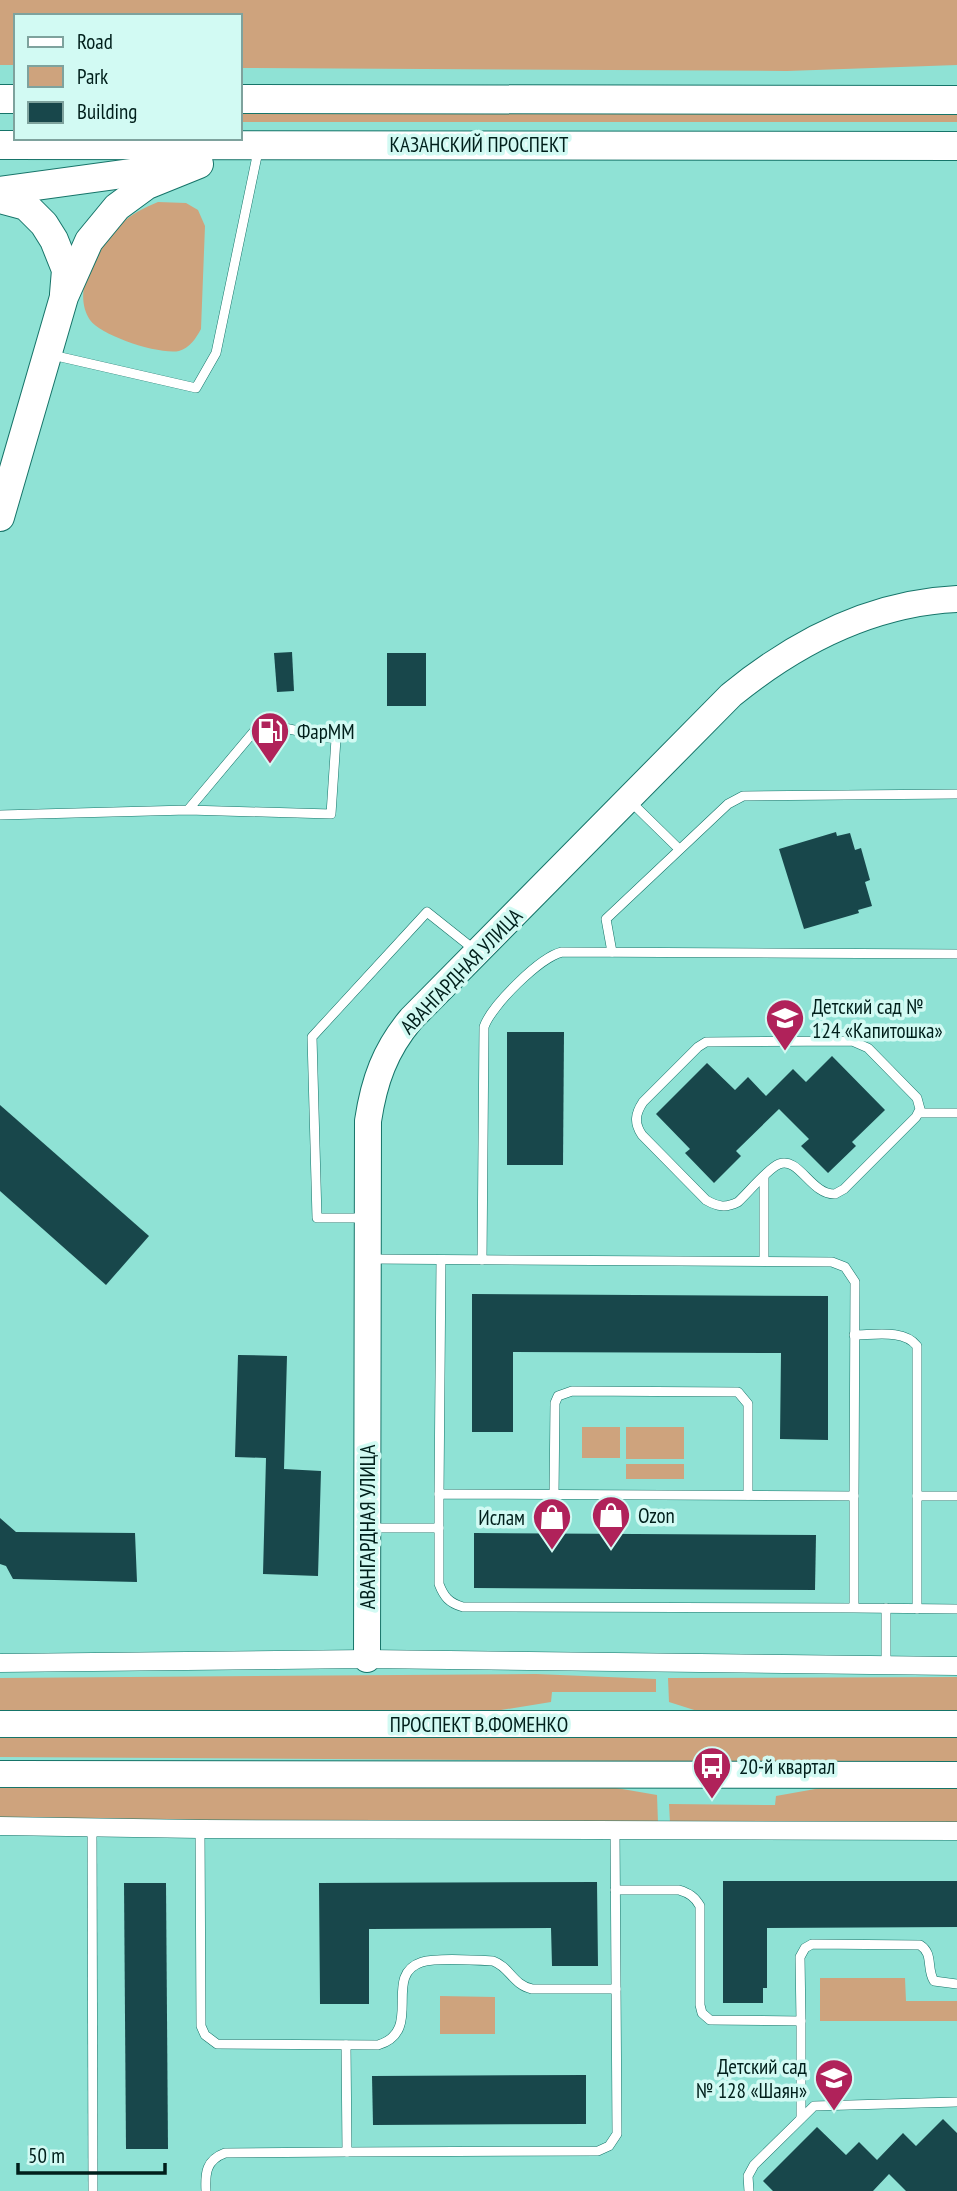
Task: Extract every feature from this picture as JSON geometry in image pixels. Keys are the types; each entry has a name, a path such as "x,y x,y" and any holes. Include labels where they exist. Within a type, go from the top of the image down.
{"main road":[{"path":"242,99 957,100"},
{"path":"0,191 341,144"},
{"name":"КАЗАНСКИЙ ПРОСПЕКТ","path":"0,145 957,146"},
{"path":"0,517 64,297 89,241 117,207 148,185 199,164"},
{"path":"0,199 26,206 44,224 54,240 66,270 64,297"},
{"name":"АВАНГАРДНАЯ УЛИЦА","path":"367,1659 368,1121 379,1069 392,1044 411,1019 731,695 785,654 817,636 858,619 905,605 957,598"},
{"name":"ПРОСПЕКТ В.ФОМЕНКО","path":"0,1724 957,1724"},
{"path":"0,1774 957,1775"}],"street":[{"path":"0,1663 367,1659 957,1665"},
{"path":"0,1826 957,1831"}],"lane":[{"path":"47,354 196,388 216,352 257,156"},
{"path":"0,816 188,810 331,814 336,739 261,723 188,810"},
{"path":"612,952 606,919 727,804 743,796 957,794"},
{"path":"628,799 679,849"},
{"path":"368,1218 317,1218 312,1037 427,912 477,952"},
{"path":"482,1260 482,1033 495,1007 546,958 562,952 957,954"},
{"path":"706,1042 860,1043 917,1098 919,1113 839,1192 830,1194 819,1190 789,1163 776,1165 764,1177 738,1202 726,1207 713,1204 639,1131 636,1118 643,1102 706,1042"},
{"path":"919,1113 957,1113"},
{"path":"764,1177 764,1261"},
{"path":"368,1259 832,1262 845,1267 855,1282 854,1608"},
{"path":"441,1260 439,1584 444,1597 453,1604 463,1607 957,1609"},
{"path":"855,1335 901,1336 912,1340 916,1346 917,1609"},
{"path":"554,1494 555,1403 558,1396 572,1391 683,1391 738,1392 745,1397 748,1404 748,1495"},
{"path":"439,1494 854,1496"},
{"path":"917,1496 957,1496"},
{"path":"367,1528 439,1528"},
{"path":"886,1608 886,1665"},
{"path":"92,1828 93,2191"},
{"path":"200,1829 201,2026 205,2035 217,2044 378,2045 398,2032 402,2022 402,1984 412,1967 424,1961 493,1961 502,1965 520,1985 532,1989 616,1989"},
{"path":"206,2191 208,2166 217,2156 225,2153 604,2149 617,2134 615,1831"},
{"path":"615,1890 679,1890 687,1892 697,1901 700,1906 700,2005 706,2017 716,2021 801,2021"},
{"path":"801,2118 800,1957 805,1948 812,1944 920,1945 929,1956 930,1973 934,1981 957,1984"},
{"path":"346,2045 346,2152"},
{"path":"749,2191 748,2176 754,2165 811,2108 819,2104 957,2102"}],"green space":[{"path":"0,0 957,0 957,65 787,71 242,68 242,14 14,14 14,65 0,65"},
{"path":"242,112 957,114 957,122 242,122"},
{"path":"158,202 186,203 198,210 205,226 201,329 189,345 179,351 159,350 132,343 106,332 90,320 83,295 89,268 112,233 129,217"},
{"path":"582,1427 620,1427 620,1458 582,1458"},
{"path":"626,1427 684,1427 684,1459 626,1459"},
{"path":"626,1464 684,1464 684,1479 626,1479"},
{"path":"536,1674 656,1679 656,1692 552,1692 551,1702 489,1712 0,1714 0,1678"},
{"path":"957,1677 957,1714 710,1715 669,1702 668,1678"},
{"path":"0,1732 957,1736 957,1763 0,1757"},
{"path":"599,1785 657,1795 658,1823 0,1821 0,1788"},
{"path":"832,1786 957,1787 957,1823 670,1823 669,1804 775,1805 776,1796"},
{"path":"820,1978 905,1978 906,2001 957,2001 957,2021 820,2021"},
{"path":"440,1996 495,1997 495,2034 440,2034"}],"building":[{"path":"292,652 294,691 277,692 274,653"},
{"path":"387,653 426,653 426,706 387,706"},
{"path":"836,832 837,836 850,833 855,850 861,848 870,880 865,882 872,906 858,910 859,913 804,929 779,849"},
{"path":"507,1032 564,1032 563,1165 507,1165"},
{"path":"832,1056 885,1110 852,1142 856,1146 828,1173 801,1146 809,1139 779,1109 736,1151 741,1156 714,1183 685,1153 690,1149 656,1114 707,1063 735,1090 748,1077 766,1096 793,1069 806,1082"},
{"path":"0,1105 149,1236 106,1285 0,1191"},
{"path":"472,1294 828,1296 828,1440 780,1439 781,1353 513,1352 513,1432 472,1432"},
{"path":"238,1355 287,1356 284,1469 321,1471 318,1576 263,1574 266,1458 235,1457"},
{"path":"0,1518 16,1532 135,1533 137,1582 13,1579 6,1566 0,1564"},
{"path":"474,1533 816,1535 815,1590 474,1588"},
{"path":"723,1881 957,1881 957,1927 767,1928 767,1988 763,1988 763,2003 723,2003"},
{"path":"597,1882 598,1966 552,1966 551,1928 369,1929 369,2004 320,2004 319,1883"},
{"path":"124,1883 166,1883 168,2149 126,2149"},
{"path":"586,2075 586,2124 373,2125 372,2076"},
{"path":"943,2119 957,2133 957,2191 906,2191 889,2174 873,2191 773,2191 763,2181 817,2127 846,2155 859,2142 877,2160 903,2133 916,2146"}],"place":[{"name":"ФарММ","path":"270,765"},
{"name":"Детский сад № 124 «Капитошка»","path":"785,1052"},
{"name":"Ozon","path":"611,1549"},
{"name":"Ислам","path":"552,1551"},
{"name":"20-й квартал","path":"712,1800"},
{"name":"Детский сад № 128 «Шаян»","path":"834,2112"}]}
